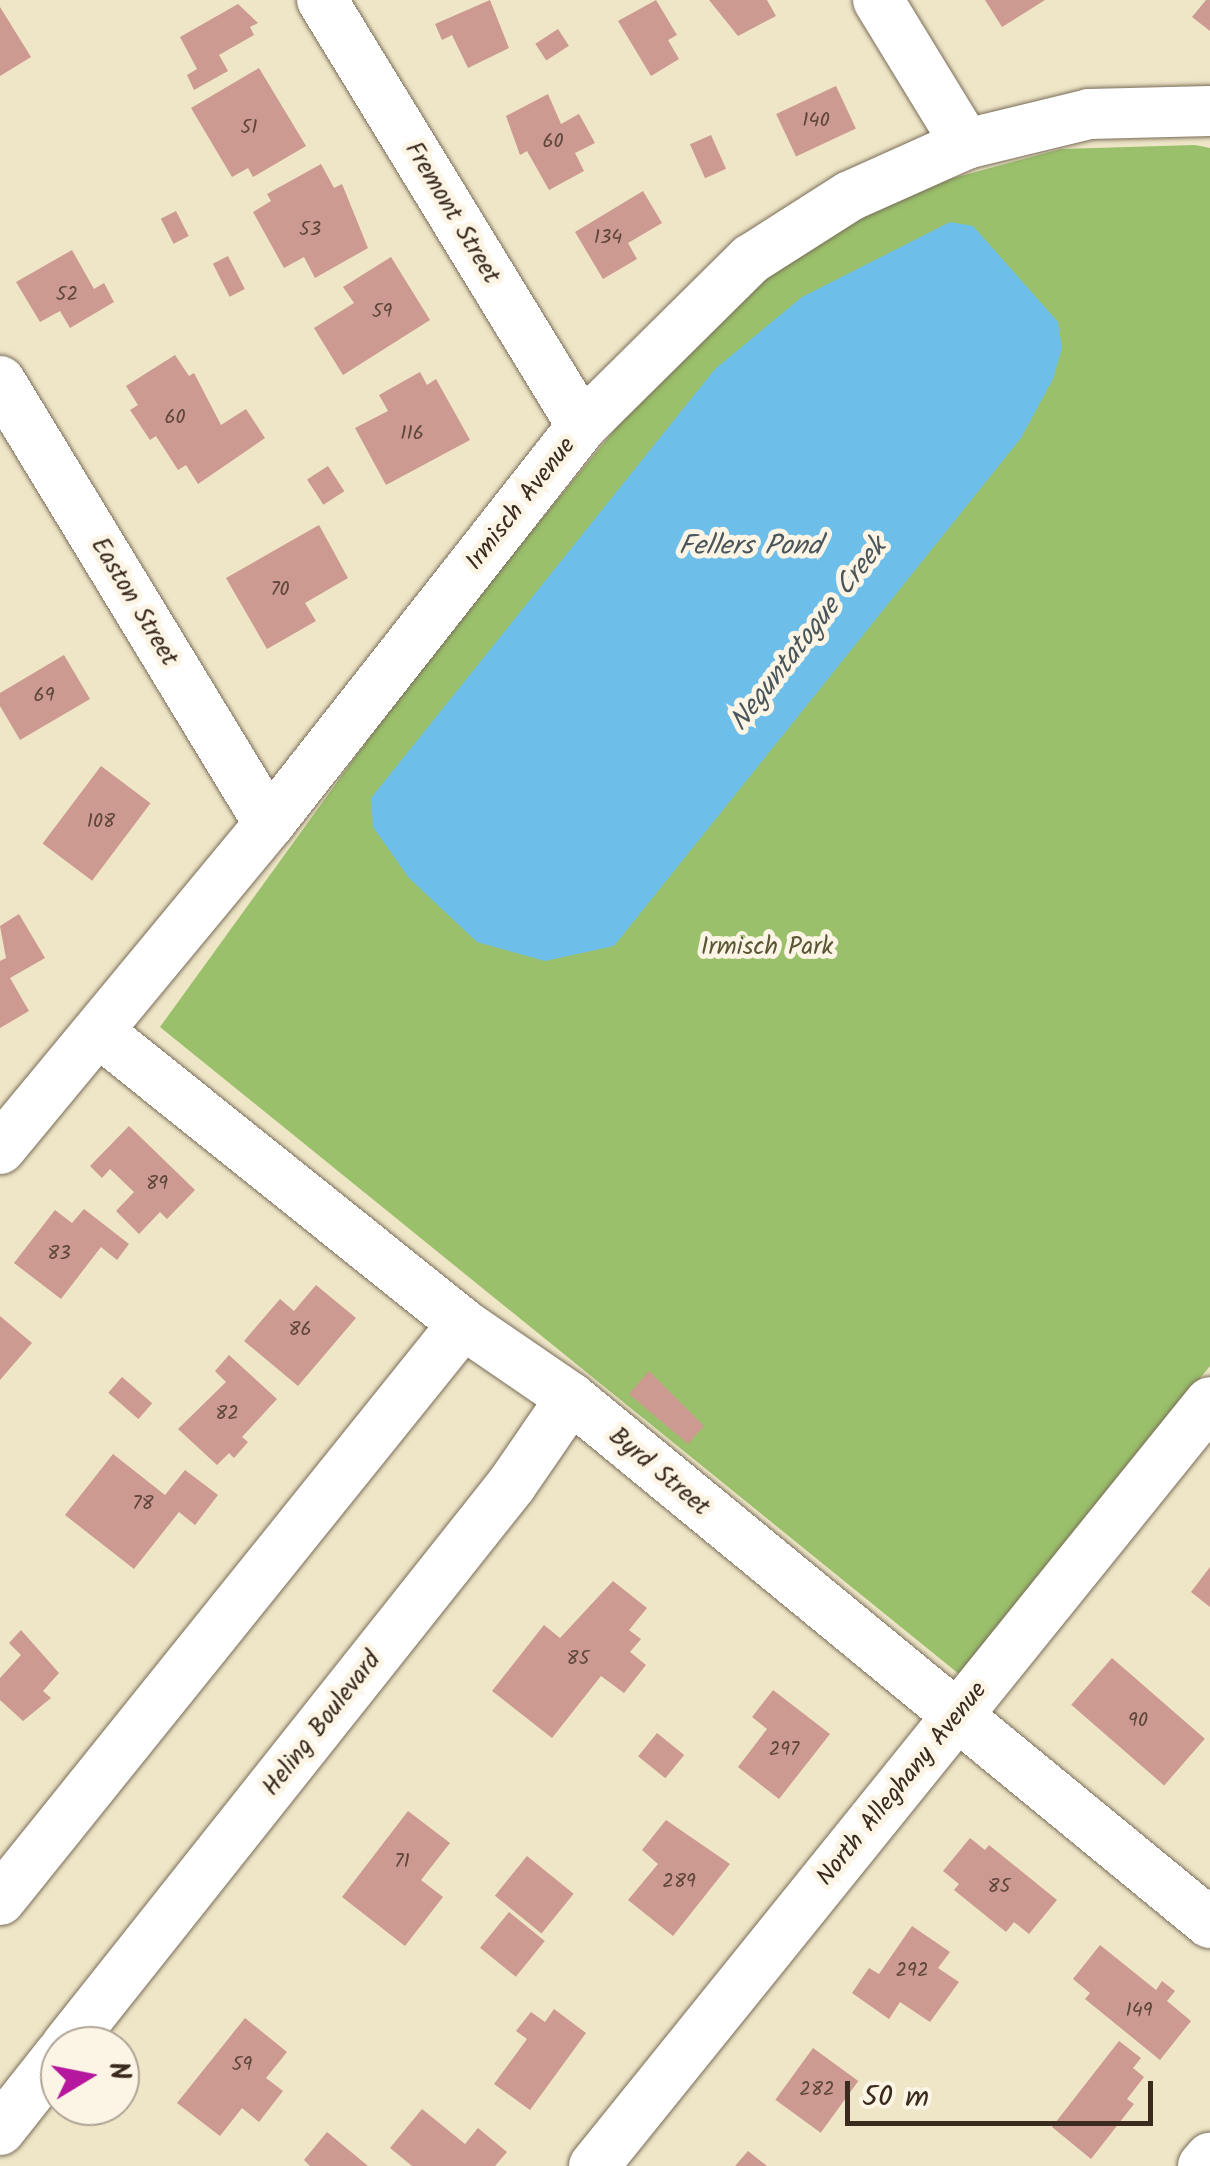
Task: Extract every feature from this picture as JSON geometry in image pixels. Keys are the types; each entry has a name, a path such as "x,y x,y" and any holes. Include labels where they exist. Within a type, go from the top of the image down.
{"street":[{"name":"Fremont Street","path":"322,0 582,426"},
{"path":"878,0 966,144"},
{"name":"Irmisch Avenue","path":"0,1149 269,824 582,426 751,259 850,196 966,144 1089,114 1210,110"},
{"name":"Easton Street","path":"0,381 269,824"},
{"name":"Byrd Street","path":"99,1032 462,1324 571,1398 954,1718 1210,1923"},
{"path":"0,1900 462,1324"},
{"name":"Heling Boulevard","path":"82,2026 500,1500 571,1398"},
{"name":"North Alleghany Avenue","path":"594,2166 1210,1402"},
{"path":"0,2130 40,2079"},
{"path":"1204,2166 1210,2158"}],"green space":[{"name":"Irmisch Park","path":"1195,145 1210,148 1210,1366 959,1674 160,1027 424,662 717,305 905,191 1061,149"}],"water":[{"name":"Fellers Pond","path":"950,222 973,226 1058,322 1062,348 1053,379 1021,438 614,946 545,961 477,942 409,878 373,827 371,798 715,369 802,297"}],"building":[{"path":"490,0 509,48 468,68 452,35 442,40 435,24"},
{"path":"656,0 677,35 668,40 679,59 651,76 618,21"},
{"path":"709,0 767,0 776,16 738,36"},
{"path":"985,0 1045,0 1002,27"},
{"path":"1210,0 1210,31 1192,17"},
{"path":"238,4 258,23 250,27 254,35 219,55 228,71 194,90 187,75 197,69 180,37"},
{"path":"0,7 31,57 0,76"},
{"path":"558,29 569,46 546,60 535,44"},
{"path":"259,68 306,146 253,177 248,168 232,177 191,108"},
{"path":"836,86 856,129 796,156 776,114"},
{"path":"548,94 561,124 579,114 595,143 575,153 584,171 549,190 527,151 520,155 506,116"},
{"path":"711,135 726,169 705,178 690,144"},
{"path":"321,164 334,188 342,184 368,248 315,278 304,257 284,268 253,212 271,201 267,194"},
{"path":"643,191 662,223 628,243 637,259 603,279 575,232"},
{"path":"176,211 189,236 174,244 161,219"},
{"path":"72,250 94,289 104,283 114,302 70,328 60,311 40,322 16,282"},
{"path":"228,256 245,289 230,297 213,264"},
{"path":"391,257 430,320 343,375 314,328 354,303 343,287"},
{"path":"175,355 189,376 194,373 221,425 246,409 265,438 198,484 186,465 178,470 156,436 150,440 130,410 138,405 126,386"},
{"path":"420,372 427,385 436,379 470,440 386,485 355,428 388,411 379,395"},
{"path":"328,466 344,491 323,505 307,480"},
{"path":"319,525 348,578 305,603 316,621 267,649 226,578"},
{"path":"64,655 90,699 20,740 0,706 0,693"},
{"path":"101,766 151,803 92,881 43,843"},
{"path":"19,914 45,958 10,978 29,1011 0,1028 0,961 6,958 0,926"},
{"path":"129,1126 195,1190 167,1219 160,1212 139,1234 116,1211 134,1192 110,1169 102,1178 90,1166"},
{"path":"84,1209 129,1244 117,1260 101,1247 61,1299 14,1263 55,1210 72,1223"},
{"path":"316,1285 356,1318 298,1386 244,1341 280,1299 294,1311"},
{"path":"0,1316 32,1343 0,1380"},
{"path":"229,1355 277,1399 242,1437 248,1442 234,1458 229,1453 217,1465 178,1429 226,1382 215,1371"},
{"path":"649,1371 704,1426 688,1444 629,1394"},
{"path":"122,1377 152,1403 138,1419 108,1393"},
{"path":"113,1454 165,1495 185,1470 218,1495 195,1525 179,1512 134,1569 65,1515"},
{"path":"1210,1567 1210,1607 1191,1592"},
{"path":"613,1581 647,1608 629,1630 641,1639 630,1652 646,1665 624,1693 601,1676 552,1738 492,1691 544,1625 560,1638"},
{"path":"21,1630 59,1673 43,1691 51,1698 23,1721 0,1700 0,1678 21,1655 9,1643"},
{"path":"1112,1658 1205,1739 1164,1785 1071,1705"},
{"path":"773,1690 830,1734 779,1799 738,1767 767,1729 752,1717"},
{"path":"657,1733 684,1755 665,1778 638,1756"},
{"path":"408,1811 450,1843 421,1880 443,1897 405,1946 342,1897"},
{"path":"666,1820 730,1864 673,1936 628,1900 658,1864 642,1850"},
{"path":"970,1838 985,1850 989,1845 1057,1900 1029,1934 1014,1922 1006,1932 954,1890 959,1884 943,1871"},
{"path":"527,1856 574,1894 542,1933 495,1896"},
{"path":"509,1912 545,1941 516,1977 480,1948"},
{"path":"912,1926 950,1952 938,1968 959,1982 930,2022 900,2002 889,2019 852,1993 869,1968 879,1974"},
{"path":"1100,1945 1156,1990 1162,1981 1175,1991 1167,2001 1191,2021 1160,2060 1085,1999 1090,1993 1073,1979"},
{"path":"554,2009 586,2033 530,2110 494,2084 527,2039 516,2031 531,2012 545,2022"},
{"path":"245,2018 287,2052 266,2078 283,2091 259,2122 242,2108 220,2136 177,2103"},
{"path":"1119,2041 1141,2058 1133,2068 1144,2077 1127,2099 1134,2104 1091,2159 1052,2127"},
{"path":"813,2048 858,2081 821,2133 775,2100"},
{"path":"422,2109 465,2144 478,2128 507,2152 495,2166 412,2166 390,2148"},
{"path":"327,2132 368,2166 310,2166 304,2160"},
{"path":"748,2151 767,2166 735,2166"}],"water label":[{"name":"Neguntatogue Creek","path":"809,635"}]}
